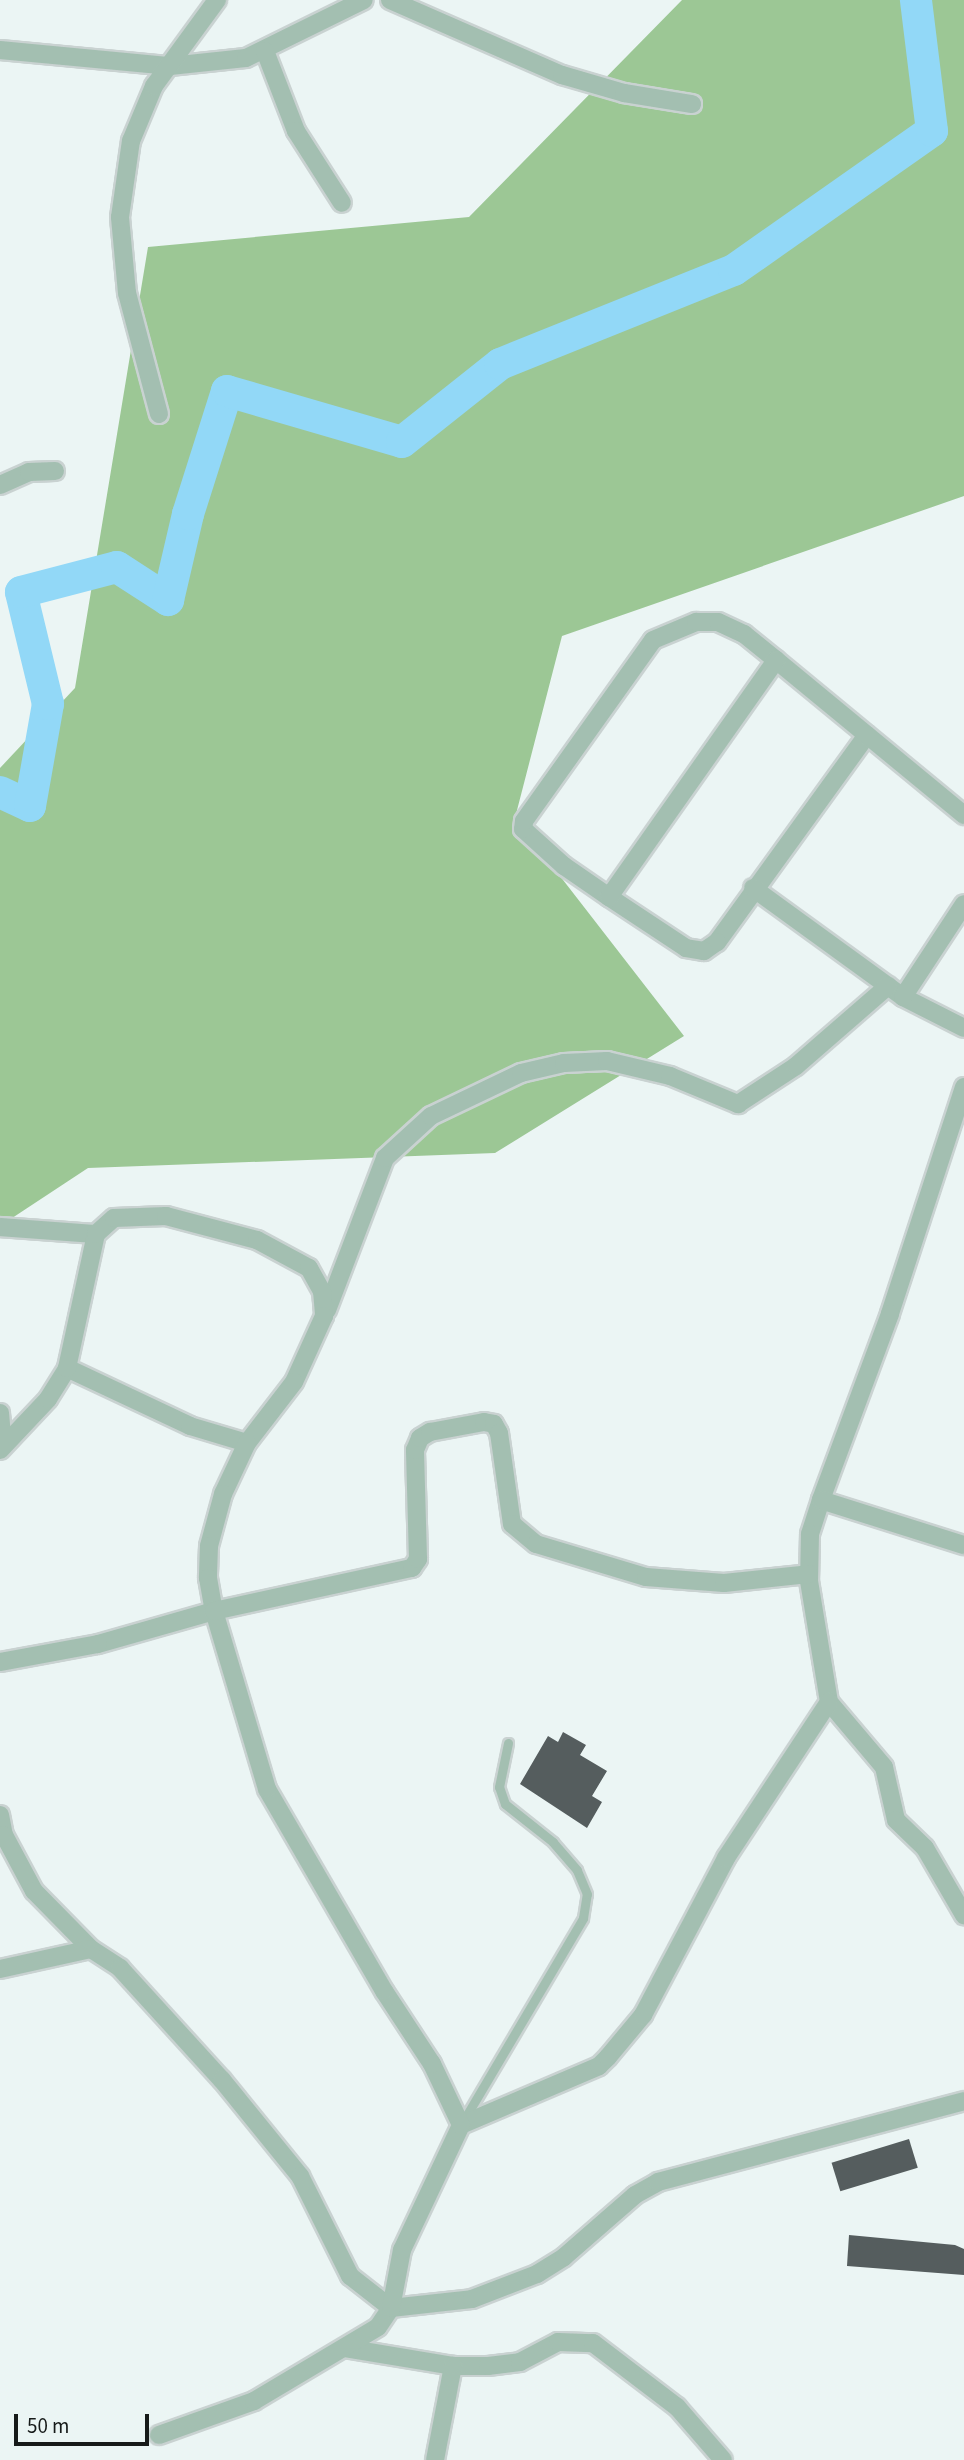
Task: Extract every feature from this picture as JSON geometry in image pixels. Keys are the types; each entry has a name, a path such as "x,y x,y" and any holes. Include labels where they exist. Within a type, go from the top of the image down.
{"street":[{"path":"159,414 127,293 120,217 131,141 154,86 217,0"},
{"path":"0,50 170,66 246,58 364,0"},
{"path":"390,0 562,75 624,93 692,104"},
{"path":"265,51 296,131 341,203"},
{"path":"0,485 29,472 55,471"},
{"path":"867,735 753,888 717,942 704,951 686,948 610,898 564,866 523,829 524,821 653,640 676,627 718,622 776,660 867,735 964,815"},
{"path":"610,898 776,660"},
{"path":"753,888 904,997 964,1028"},
{"path":"904,997 964,904"},
{"path":"461,2125 432,2064 384,1991 267,1788 214,1611 208,1578 209,1546 223,1494 247,1443 295,1382 324,1317 385,1158 431,1116 520,1073 564,1063 607,1061 670,1076 738,1104 796,1066 888,986"},
{"path":"963,1910 925,1848 896,1820 884,1767 830,1702 809,1574 810,1534 890,1314 964,1087"},
{"path":"1,1448 48,1399 67,1368 96,1234 114,1218 166,1216 257,1240 309,1268 322,1291 324,1317"},
{"path":"0,1227 96,1234"},
{"path":"67,1368 190,1426 247,1443"},
{"path":"0,1413 1,1448"},
{"path":"0,1662 98,1644 214,1611 412,1568 418,1559 415,1450 420,1438 484,1422 494,1424 499,1433 512,1524 537,1544 646,1577 724,1583 809,1574"},
{"path":"821,1500 964,1545"},
{"path":"159,2435 254,2401 378,2326 391,2308 402,2250 461,2125 599,2066 643,2015 726,1858 830,1702"},
{"path":"0,1815 2,1835 34,1891 90,1949 120,1968 222,2080 300,2176 350,2276 391,2308 472,2299 537,2273 564,2258 635,2195 658,2182 964,2102"},
{"path":"0,1969 90,1949"},
{"path":"345,2348 453,2366 520,2362 558,2342 593,2343 677,2407 723,2460"},
{"path":"435,2460 453,2366"}],"lane":[{"path":"461,2125 583,1918 587,1894 577,1870 553,1842 505,1804 499,1787 508,1744"}],"green space":[{"path":"682,0 964,0 964,496 562,636 515,818 684,1036 495,1153 88,1168 0,1226 0,768 75,688 148,247 469,217"}],"building":[{"path":"563,1732 586,1745 580,1755 607,1771 592,1796 602,1802 587,1828 520,1784 548,1736 558,1742"},
{"path":"909,2139 918,2168 840,2191 832,2163"},
{"path":"849,2235 955,2245 964,2249 964,2275 847,2266"}],"waterway":[{"path":"0,792 30,806 48,704 21,592 117,567 168,600 188,514 227,391 402,442 500,364 734,270 932,131 916,0"}]}
